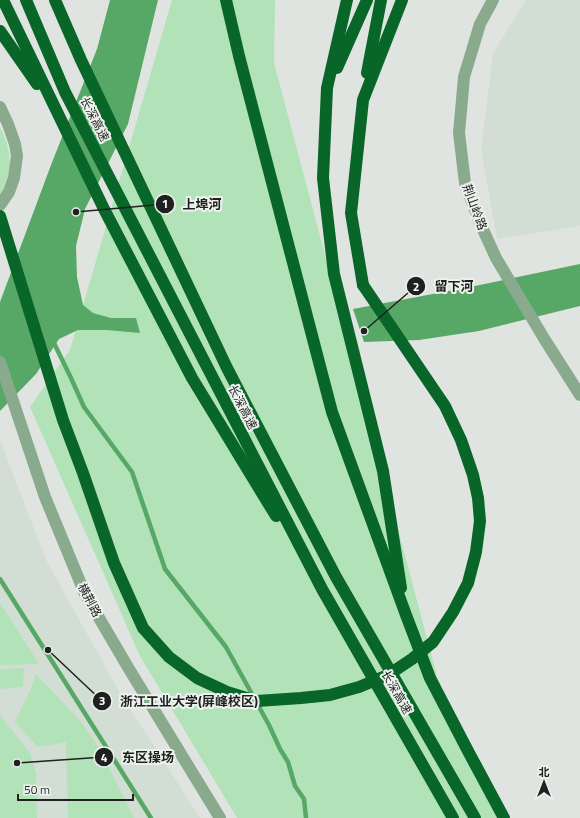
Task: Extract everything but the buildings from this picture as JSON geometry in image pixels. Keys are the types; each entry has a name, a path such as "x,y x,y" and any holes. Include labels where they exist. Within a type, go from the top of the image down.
{"highway":[{"path":"3,0 104,209 192,378 322,590"},
{"name":"长深高速","path":"26,0 65,92 322,590 453,818"},
{"name":"长深高速","path":"55,0 81,60 227,368 336,577 475,818"},
{"path":"226,0 239,56 332,412 430,678 504,818"},
{"path":"347,0 327,91 323,178 334,274 383,470 406,615"},
{"path":"327,91 367,0"},
{"path":"0,216 63,420 114,563 143,628 169,657 197,678 227,692 258,701 330,695 359,687 388,675 412,659 433,642 453,612 468,583 476,552 480,521 478,498 473,475 461,440 445,406 363,285 351,213 362,100 381,0"},
{"path":"362,100 402,0"},
{"path":"0,31 57,113"}],"street":[{"name":"荆山岭路","path":"493,0 480,24 464,77 459,133 465,183 480,223 496,258 580,395"},
{"path":"0,108 8,124 15,144 17,156 14,178 9,192 0,205"},
{"name":"横荆路","path":"0,362 45,497 85,594 220,818"}],"shaded area":[{"path":"110,0 158,0 128,124 85,209 76,246 77,277 83,305 93,313 111,318 136,318 140,333 107,330 78,330 59,339 36,374 0,411 0,302 51,165 97,49"},
{"path":"172,0 275,0 274,63 445,706 504,818 237,818 140,656 30,407 70,350"},
{"path":"526,0 580,0 580,226 497,239 481,150 493,53"},
{"path":"0,128 7,143 10,170 0,198"},
{"path":"580,264 580,306 479,331 419,340 364,342 353,309 470,287"},
{"path":"0,440 46,560 120,693 200,818 0,818"},
{"path":"0,603 39,664 0,665"},
{"path":"24,668 23,687 0,689 0,669"},
{"path":"36,674 82,723 99,748 134,818 68,818 66,742 38,747 15,722 29,693"},
{"path":"0,715 30,753 36,774 37,818 0,818"}],"waterway":[{"path":"53,341 84,407 132,472 165,569 226,647 269,725 288,762 295,786 304,799 306,818"},
{"path":"0,579 151,818"}],"place":[{"name":"上埠河","path":"76,212"},
{"name":"留下河","path":"364,331"},
{"name":"浙江工业大学(屏峰校区)","path":"48,650"},
{"name":"东区操场","path":"17,763"}]}
